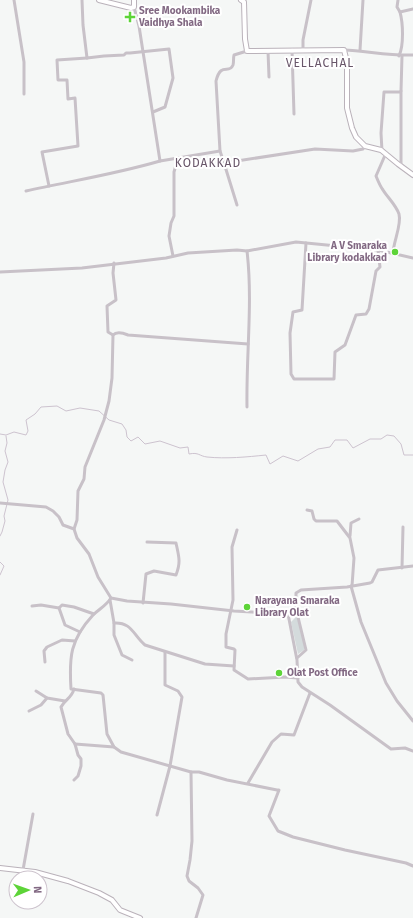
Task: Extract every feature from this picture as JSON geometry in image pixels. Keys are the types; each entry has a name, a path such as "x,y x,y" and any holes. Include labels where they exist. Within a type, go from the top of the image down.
{"main road":[{"path":"99,0 127,7 134,7 134,0"},
{"path":"243,1 247,51 344,50 347,62 347,108 356,137 365,146 384,152 413,175"},
{"path":"0,868 23,870"},
{"path":"48,875 99,893 112,900 120,910 140,918"}],"street":[{"path":"14,0 24,62 24,94"},
{"path":"82,0 86,58"},
{"path":"302,50 311,0"},
{"path":"360,50 363,0"},
{"path":"398,0 397,7 400,12 402,42 401,167"},
{"path":"134,7 139,26 160,161"},
{"path":"400,12 413,9"},
{"path":"49,186 42,152 78,146 75,98 68,99 67,80 58,80 57,60 109,55 124,56 126,53 169,49 173,78 169,95 165,107 153,112"},
{"path":"292,50 294,114"},
{"path":"344,50 360,50 401,56 413,55"},
{"path":"237,205 220,151 216,81 218,73 222,70 229,70 231,68 234,56 247,51"},
{"path":"268,51 269,77"},
{"path":"393,254 393,246 399,223 399,214 395,206 381,189 376,176 384,152 381,133 384,92 401,91"},
{"path":"224,163 315,149 353,151 363,150 365,146"},
{"path":"26,192 49,186 133,170 160,161 220,151"},
{"path":"173,256 169,236 171,223 174,216 174,172 178,158"},
{"path":"0,272 82,268 202,252 247,250 296,242 378,250 412,259"},
{"path":"306,243 302,310 293,312 290,324 291,374 294,380 334,378 335,352 345,345 356,315 366,314 370,309 376,271 380,267 378,250"},
{"path":"247,250 249,266 246,386 247,407"},
{"path":"113,335 108,332 107,315 108,306 116,300 113,273 114,264"},
{"path":"113,335 115,333 120,333 128,335 248,344"},
{"path":"113,335 112,387 105,417 85,467 84,479 78,491 77,520 74,529 78,538 89,554 98,577 110,599 114,623 114,635 122,655 132,660"},
{"path":"0,503 46,507 59,517 63,525 74,529"},
{"path":"307,510 312,511 316,521 337,521 349,534 354,558 352,586 361,622 386,683 397,701 413,721"},
{"path":"350,538 351,523 359,519"},
{"path":"402,568 403,527"},
{"path":"237,530 232,547 233,600 226,645 226,647 235,650 234,670 248,679 285,677 298,678"},
{"path":"143,603 146,574 154,571 176,575 180,565 180,558 176,543 147,542"},
{"path":"110,599 143,603 288,614 296,608 297,591 352,586 371,582 378,570 413,566"},
{"path":"110,599 105,606 94,614 75,641 71,655 70,689 101,693 104,704 107,734 114,747 121,752 192,772 199,772 227,780 279,790 269,816 278,831 310,842 406,863 413,866"},
{"path":"32,606 41,605 60,608 62,605 74,607 94,614"},
{"path":"60,608 65,625 80,632"},
{"path":"294,611 298,617 306,650 297,658"},
{"path":"288,614 297,658 298,682 302,687 330,705 391,749 405,748 413,751"},
{"path":"114,623 121,622 131,628 140,641 145,645 206,664 234,666"},
{"path":"45,662 44,651 47,647 62,640 75,641"},
{"path":"157,815 170,766 182,697 178,692 165,685 165,652"},
{"path":"74,689 72,695 61,707 68,734 75,744 78,755 81,759 81,766 78,776 74,780"},
{"path":"36,691 47,698 65,701"},
{"path":"248,783 272,742 281,734 294,735 310,693"},
{"path":"29,711 41,705 47,698"},
{"path":"75,744 114,747"},
{"path":"192,772 192,841 187,876 189,881 198,888 202,895 196,918"},
{"path":"23,870 33,814"}],"shaded area":[{"path":"294,613 297,617 305,646 304,650 298,654 291,622 295,618"}],"waterway":[{"path":"0,434 6,435 14,432 26,435 28,431 26,420 35,414 41,407 57,406 66,411 80,408 99,411 109,420 122,424 126,430 127,437 131,441 138,437 145,444 160,441 180,448 188,447 189,454 197,454 214,458 266,455 270,464 283,456 298,461 318,449 330,447 335,440 347,440 353,448 370,439 381,439 387,435 394,436 401,444 404,455 413,455"},
{"path":"0,536 5,521 4,516 8,500 3,482 8,462 5,451 7,443 6,436"},
{"path":"0,562 4,566 0,575"}],"place":[{"name":"Sree Mookambika Vaidhya Shala","path":"130,17"},
{"name":"A V Smaraka Library kodakkad","path":"395,252"},
{"name":"Narayana Smaraka Library Olat","path":"247,607"},
{"name":"Olat Post Office","path":"279,673"}],"district":[{"name":"VELLACHAL","path":"320,63"},
{"name":"KODAKKAD","path":"208,163"}]}
